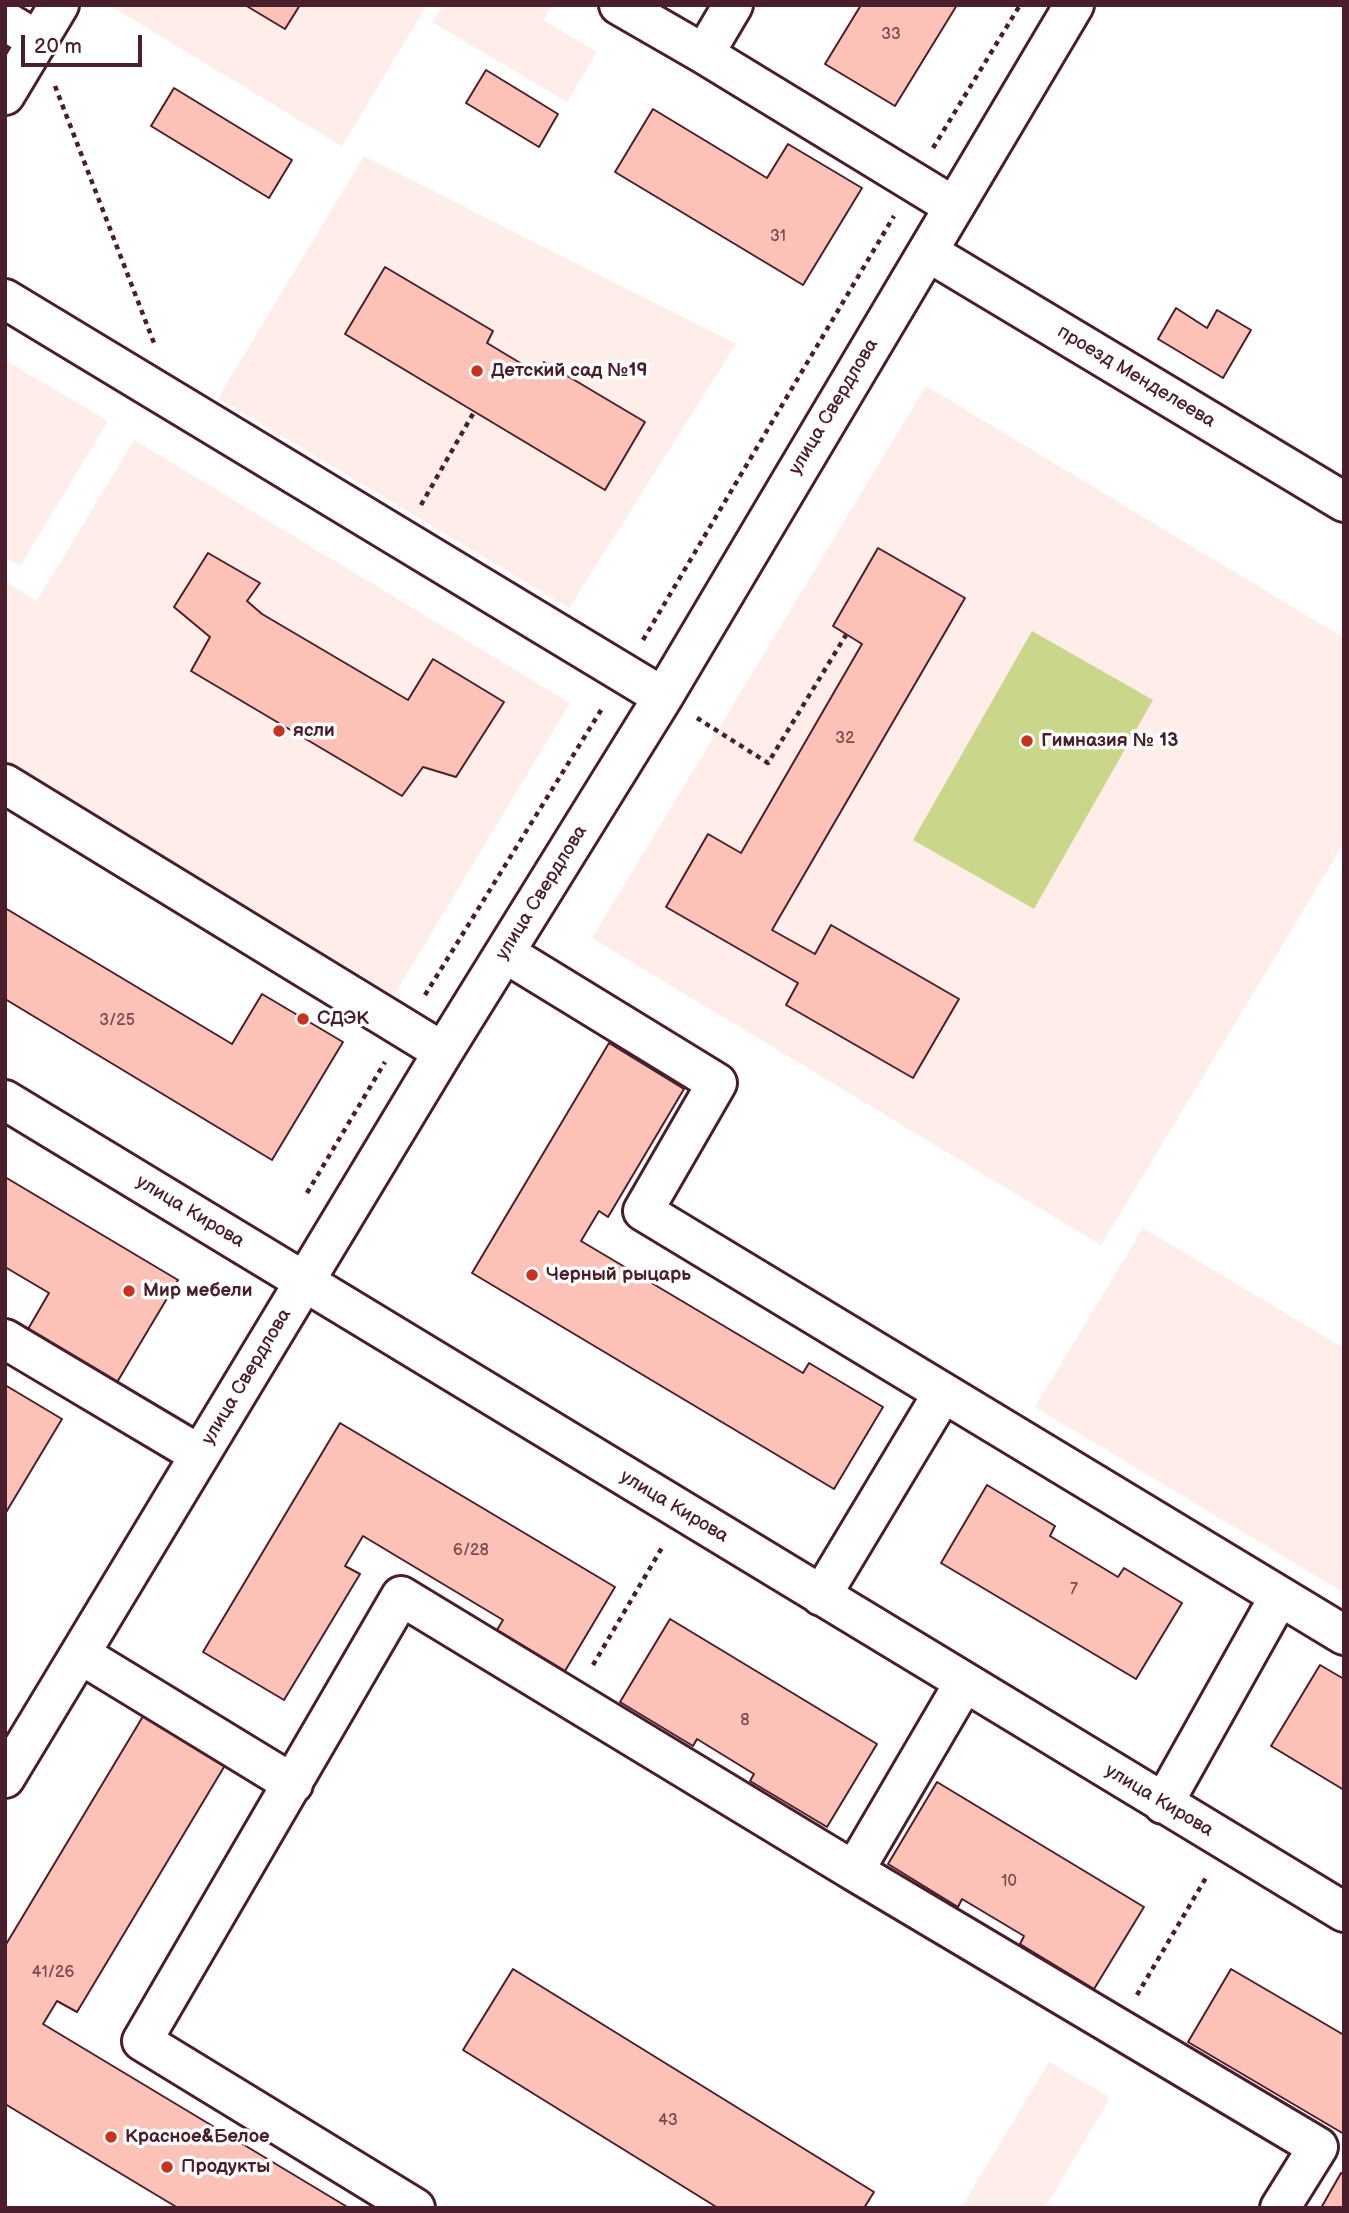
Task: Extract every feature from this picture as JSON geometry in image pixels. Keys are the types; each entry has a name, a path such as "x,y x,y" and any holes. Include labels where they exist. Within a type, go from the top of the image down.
{"street":[{"path":"5,95 59,5"},
{"path":"619,5 953,206"},
{"path":"704,54 733,5"},
{"name":"улица Свердлова","path":"5,1778 443,1052 663,697 1074,5"},
{"path":"5,21 38,41"},
{"name":"проезд Менделеева","path":"928,251 1344,502"},
{"path":"5,299 663,697"},
{"path":"5,784 443,1052"},
{"path":"505,953 717,1083 643,1211 1344,1635"},
{"name":"улица Кирова","path":"5,1100 1344,1912"},
{"path":"5,1339 200,1455"},
{"path":"821,1596 943,1393"},
{"path":"415,2208 142,2041 401,1596 854,1871 1318,2147 1280,2208"},
{"path":"1163,1804 1279,1597"},
{"path":"80,1654 293,1784"},
{"path":"854,1871 964,1683"}],"path":[{"path":"303,1201 405,1028 624,673 1020,5"},
{"path":"38,41 177,403"},
{"path":"402,539 474,412"},
{"path":"663,697 768,763 846,635"},
{"path":"572,1700 683,1512"},
{"path":"1118,2028 1227,1842"}],"shaded area":[{"path":"109,5 427,5 342,146"},
{"path":"443,5 552,5 543,20 597,52 567,102 432,22"},
{"name":"Детский сад №19","path":"364,156 736,344 569,608 218,398"},
{"path":"5,360 108,421 20,566 5,558"},
{"name":"Гимназия № 13","path":"926,386 1344,638 1344,843 1101,1245 592,938"},
{"name":"ясли","path":"134,440 570,703 394,995 5,760 5,582 37,601"},
{"path":"1143,1228 1344,1348 1344,1593 1035,1407"},
{"path":"1049,2062 1110,2098 1045,2208 961,2208"}],"green space":[{"path":"1032,631 1153,700 1034,909 913,840"}],"building":[{"path":"245,5 300,5 285,29"},
{"path":"861,5 957,5 895,106 825,64"},
{"path":"486,70 558,114 539,147 466,103"},
{"path":"174,88 292,160 269,198 151,126"},
{"path":"653,109 767,178 788,144 862,188 803,285 615,172"},
{"path":"385,267 493,331 487,343 537,373 544,362 645,422 605,490 345,334"},
{"path":"1176,308 1207,328 1217,310 1251,330 1223,378 1158,339"},
{"path":"878,548 965,598 772,930 815,954 831,925 959,999 913,1078 786,1005 798,983 666,907 708,834 741,853 862,644 833,626"},
{"path":"208,553 260,583 247,601 262,614 408,700 433,659 504,702 456,777 423,767 402,796 191,671 210,637 174,607"},
{"path":"5,908 232,1044 262,994 343,1042 272,1160 5,999"},
{"path":"609,1043 684,1089 608,1217 599,1211 581,1241 803,1373 809,1363 883,1407 834,1489 472,1273"},
{"path":"5,1177 178,1280 113,1389 24,1336 49,1293 5,1267"},
{"path":"5,1385 62,1419 5,1514"},
{"path":"340,1423 615,1587 565,1671 497,1630 503,1620 363,1536 345,1566 360,1574 284,1700 203,1652"},
{"path":"987,1485 1055,1526 1050,1536 1118,1577 1124,1568 1182,1603 1136,1679 941,1563"},
{"path":"670,1619 877,1744 827,1827 750,1781 754,1774 697,1739 693,1746 620,1702"},
{"path":"1320,1665 1344,1679 1344,1790 1271,1746"},
{"path":"151,1703 233,1752 77,2012 57,2001 43,2024 349,2208 178,2208 5,2104 5,1946"},
{"path":"937,1782 1144,1907 1094,1989 1020,1944 1024,1936 962,1899 958,1907 888,1864"},
{"path":"513,1969 874,2192 864,2208 718,2208 463,2050"},
{"path":"1231,1969 1344,2035 1344,2134 1188,2042"},
{"path":"1341,2173 1344,2174 1344,2208 1321,2208"}],"place":[{"name":"Детский сад №19","path":"477,371"},
{"name":"ясли","path":"279,731"},
{"name":"Гимназия № 13","path":"1027,741"},
{"name":"СДЭК","path":"303,1019"},
{"name":"Черный рыцарь","path":"532,1275"},
{"name":"Мир мебели","path":"129,1291"},
{"name":"Красное&Белое","path":"111,2137"},
{"name":"Продукты","path":"167,2167"}]}
